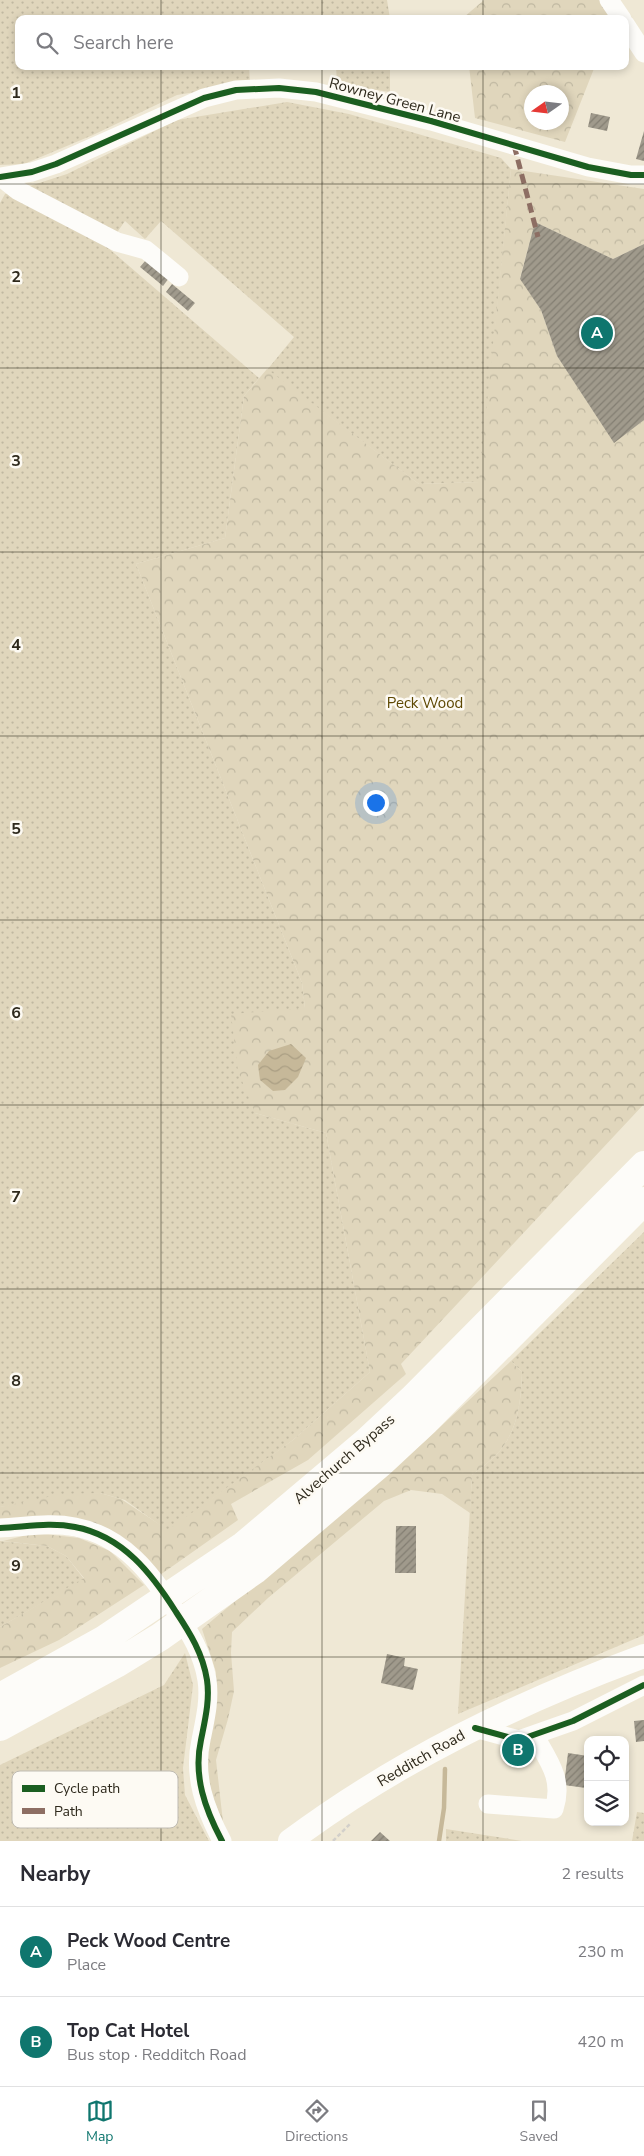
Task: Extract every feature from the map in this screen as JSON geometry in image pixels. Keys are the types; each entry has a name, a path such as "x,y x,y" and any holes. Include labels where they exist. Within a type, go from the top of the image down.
{"highway":[{"name":"Alvechurch Bypass","path":"0,1697 103,1640 244,1545 366,1442 412,1399 644,1165"},
{"name":"Alvechurch Bypass","path":"0,1727 116,1664 160,1637 255,1570 412,1435 644,1201"}],"main road":[{"name":"Redditch Road","path":"290,1841 316,1822 422,1755 574,1682 644,1656"}],"street":[{"path":"609,0 619,15"},
{"path":"629,30 644,53"},
{"name":"Rowney Green Lane","path":"1,177 32,172 56,164 204,98 236,90 279,88 316,92 430,121 588,167 632,175 644,175"},
{"path":"1,177 17,190 117,242 146,250 179,277"},
{"path":"0,1528 51,1524 76,1527 114,1542 130,1554 154,1578 195,1640 204,1666 207,1681 207,1708 200,1740 198,1770 204,1800 222,1841"},
{"path":"475,1728 519,1740 573,1721 644,1685"},
{"path":"488,1804 554,1809 559,1795 556,1778 534,1735"}],"green space":[{"path":"0,0 387,0 389,15 15,15 15,70 249,70 250,83 177,95 93,135 24,164 0,165"},
{"path":"484,0 599,0 610,15 466,15"},
{"path":"336,70 390,70 390,92 337,84"},
{"path":"469,70 593,70 565,142 475,118"},
{"path":"287,102 349,114 501,158 511,169 480,482 419,484 267,370 294,337 161,221 145,239 125,221 107,247 259,378 244,396 225,538 136,564 302,983 305,1008 255,1113 326,1133 370,1372 293,1440 168,1531 125,1500 100,1493 0,1507 0,203 5,194 67,174 177,120"},
{"name":"Peck Wood","path":"511,169 644,189 644,244 613,259 535,222 520,278 541,310 557,356 614,442 644,420 644,1104 401,1364 406,1374 308,1460 231,1504 238,1520 160,1575 134,1549 0,1521 0,1507 62,1494 100,1493 121,1499 168,1530 293,1440 370,1372 326,1133 255,1113 238,1071 231,1014 305,1008 302,983 136,564 225,538 244,396 267,369 419,484 479,482"},
{"path":"644,1232 644,1635 458,1714 472,1475 496,1455 514,1427 521,1394 522,1372 511,1361"},
{"path":"511,1361 522,1372 517,1416 514,1427 503,1446 493,1458 472,1475 470,1513 442,1494 411,1490 384,1501 268,1598 232,1632 231,1653 234,1691 216,1760 223,1822 207,1783 205,1758 214,1719 216,1672 202,1629 424,1442"},
{"path":"35,1533 79,1538 110,1551 144,1585 59,1640 0,1668 0,1627 84,1578 66,1556 47,1546 3,1541"},
{"path":"0,1541 47,1546 66,1556 84,1579 0,1627"},
{"path":"185,1653 193,1685 183,1768 185,1795 209,1841 0,1841 0,1765 164,1685"},
{"path":"637,1812 644,1813 644,1841 632,1841"},
{"path":"446,1829 522,1841 446,1841"}],"water":[{"path":"291,1044 306,1058 298,1077 285,1090 273,1091 260,1080 258,1065 269,1051"}],"building":[{"path":"591,113 610,117 607,131 588,127"},
{"path":"644,131 644,161 636,159"},
{"path":"535,222 613,259 644,244 644,420 614,443 557,356 541,310 520,279"},
{"path":"146,260 169,278 163,286 140,267"},
{"path":"172,284 195,303 188,311 166,292"},
{"path":"396,1526 416,1526 416,1573 395,1573"},
{"path":"387,1654 405,1658 404,1666 418,1669 413,1690 381,1683"},
{"path":"644,1720 644,1741 636,1742 634,1721"},
{"path":"568,1753 584,1755 584,1788 564,1785"},
{"path":"380,1832 390,1841 371,1841"}],"waterway":[{"path":"439,1841 444,1808 445,1769"}],"marked path":[{"path":"514,145 538,237"}],"cycle path":[{"path":"0,177 32,172 56,164 204,98 236,90 279,88 316,92 431,121 588,167 631,175 644,175"},
{"path":"0,1528 56,1525 75,1527 92,1532 122,1548 146,1571 167,1598 191,1636 205,1670 208,1695 199,1753 200,1779 210,1817 222,1841"},
{"path":"475,1728 519,1740 573,1721 644,1685"}],"place":[{"name":"Peck Wood Centre","path":"597,333"},
{"name":"Top Cat Hotel","path":"518,1750"}]}
